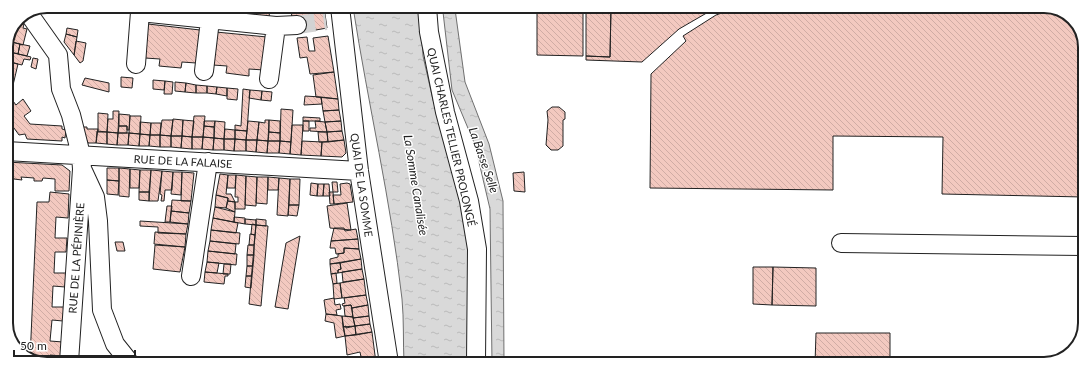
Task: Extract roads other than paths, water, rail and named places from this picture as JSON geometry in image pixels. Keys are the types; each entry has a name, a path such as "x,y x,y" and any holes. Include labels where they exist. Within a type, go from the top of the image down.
{"street":[{"path":"136,64 140,13"},
{"path":"149,13 276,26 297,25"},
{"name":"QUAI CHARLES TELLIER PROLONGÉ","path":"427,13 429,32 444,104 469,201 477,249 476,357"},
{"name":"QUAI DE LA SOMME","path":"336,15 388,357"},
{"path":"31,17 58,55 61,89 71,115 82,162 95,197 102,310 115,344 125,357"},
{"path":"204,71 210,20"},
{"path":"269,79 276,26"},
{"name":"RUE DE LA FALAISE","path":"13,152 82,162 208,162 359,171"},
{"name":"RUE DE LA PÉPINIÈRE","path":"69,357 82,162"},
{"path":"191,276 208,162"},
{"path":"841,243 1078,246"}],"water":[{"name":"La Somme Canalisée","path":"354,13 420,13 423,56 433,100 470,214 468,357 404,357 403,307 392,226"},
{"name":"La Basse Selle","path":"443,13 456,13 465,82 489,144 503,201 504,357 492,357 490,209 475,145 452,90"}],"tunnel":[{"path":"297,25 326,21"}]}
